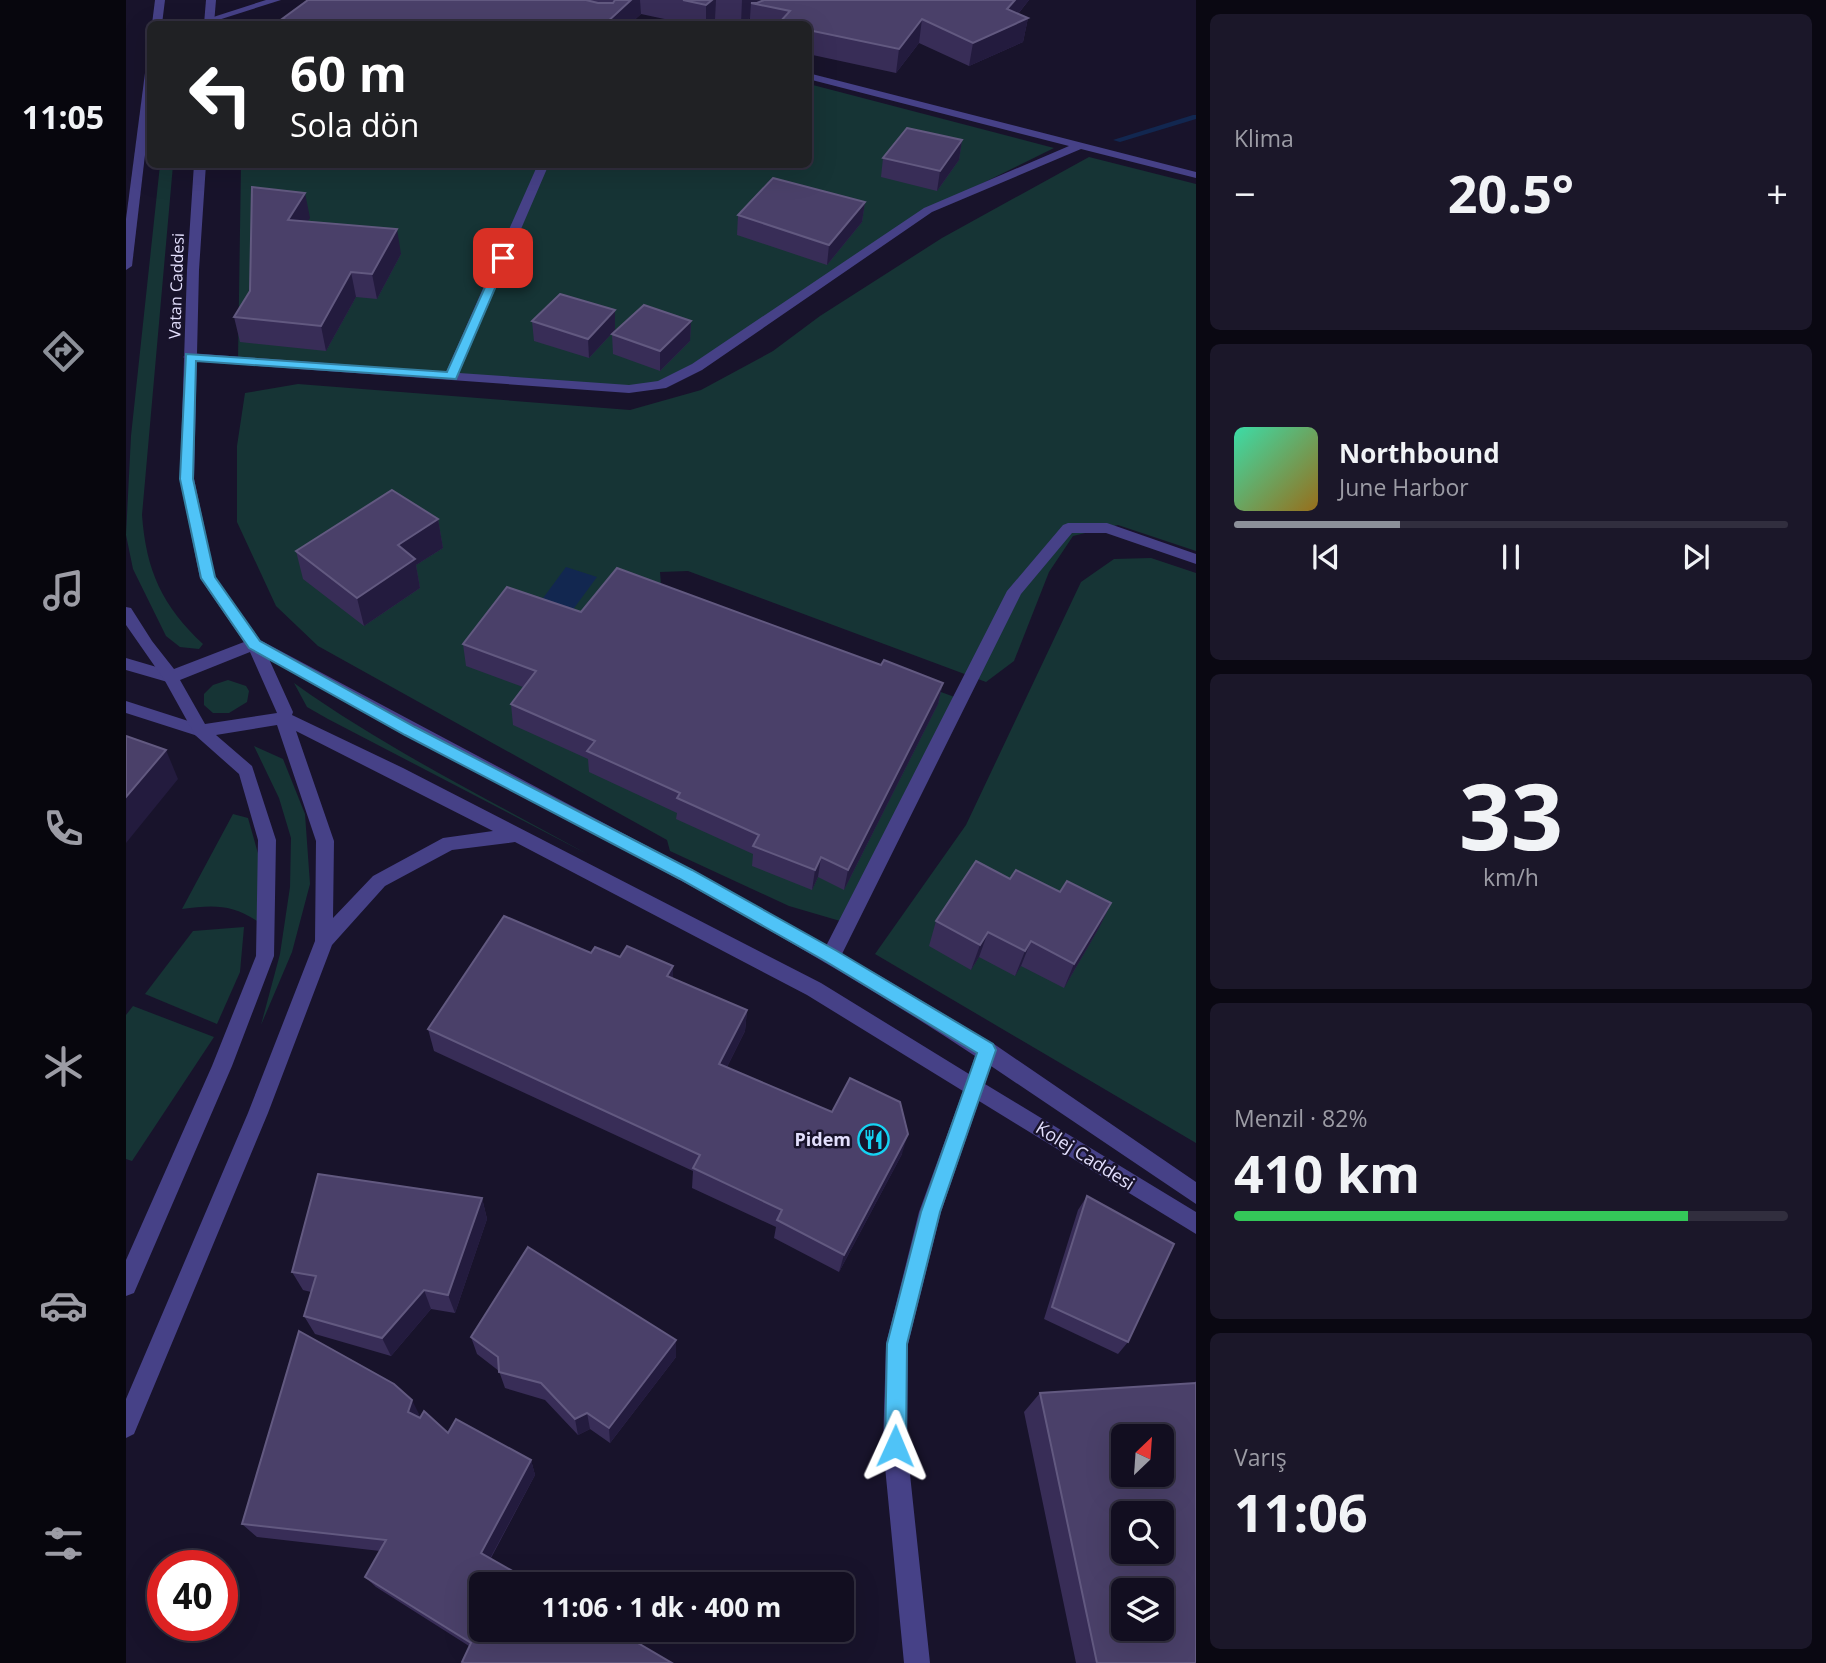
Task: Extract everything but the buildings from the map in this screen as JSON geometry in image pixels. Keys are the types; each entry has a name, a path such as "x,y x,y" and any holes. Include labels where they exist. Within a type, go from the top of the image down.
{"street":[{"path":"157,21 160,0"},
{"path":"209,21 211,0"},
{"path":"212,21 276,0"},
{"path":"812,77 1196,174"},
{"path":"126,266 147,97"},
{"path":"190,357 629,389 661,385 697,367 928,209 1079,146"},
{"name":"Vatan Caddesi","path":"200,168 187,479 208,578 254,644 285,712 283,718 325,841 324,941"},
{"path":"452,376 542,168"},
{"path":"831,956 1015,591 1068,528 1107,528 1196,559"},
{"path":"126,612 146,645 171,677 201,731 247,771 267,840 265,956 222,1066 126,1285"},
{"path":"126,664 171,677 254,644"},
{"name":"Kolej Caddesi","path":"254,644 410,731 686,874 831,956 987,1050 1196,1194"},
{"path":"126,707 201,731 283,718"},
{"name":"Kolej Caddesi","path":"283,718 518,835 814,989 1196,1224"},
{"path":"126,1426 258,1113 324,941 379,881 449,843 518,835"},
{"path":"917,1663 895,1446 897,1344 930,1212 987,1050"}],"green space":[{"path":"812,85 1054,148 928,210 661,385 629,389 238,360 241,168 812,168"},
{"path":"1089,157 1196,184 1196,551 1118,525 1073,536 1049,572 1014,661 986,682 688,571 660,572 661,585 682,597 960,699 847,923 789,906 670,851 667,840 318,646 276,606 237,522 237,446 245,393 298,384 630,410 701,390 773,351 820,316 942,238"},
{"path":"160,168 173,168 142,515 152,570 177,616 203,644 199,649 180,647 166,636 133,569 126,535 131,436"},
{"path":"1151,558 1196,573 1196,1143 875,954 966,825 1081,582 1114,559"},
{"path":"228,680 246,686 249,691 247,702 229,713 213,713 204,705 204,694 213,685"},
{"path":"294,683 402,752 589,855 307,707"},
{"path":"254,746 283,759 305,814 310,884 292,952 261,1025 280,954 290,887 291,838 279,798"},
{"path":"233,814 248,818 259,857 257,921 239,911 221,907 182,909"},
{"path":"244,927 240,972 217,1024 145,994 193,931"},
{"path":"133,1006 214,1037 132,1161 126,1159 126,1015"}],"water":[{"path":"566,567 597,577 569,615 538,605"}],"waterway":[{"path":"1117,140 1196,117"}],"place":[{"name":"Pidem","path":"874,1140"}],"route":[{"path":"503,258 452,376 190,357 187,479 208,578 254,644 410,731 686,874 831,956 987,1050 930,1212 897,1344 895,1446"}]}
